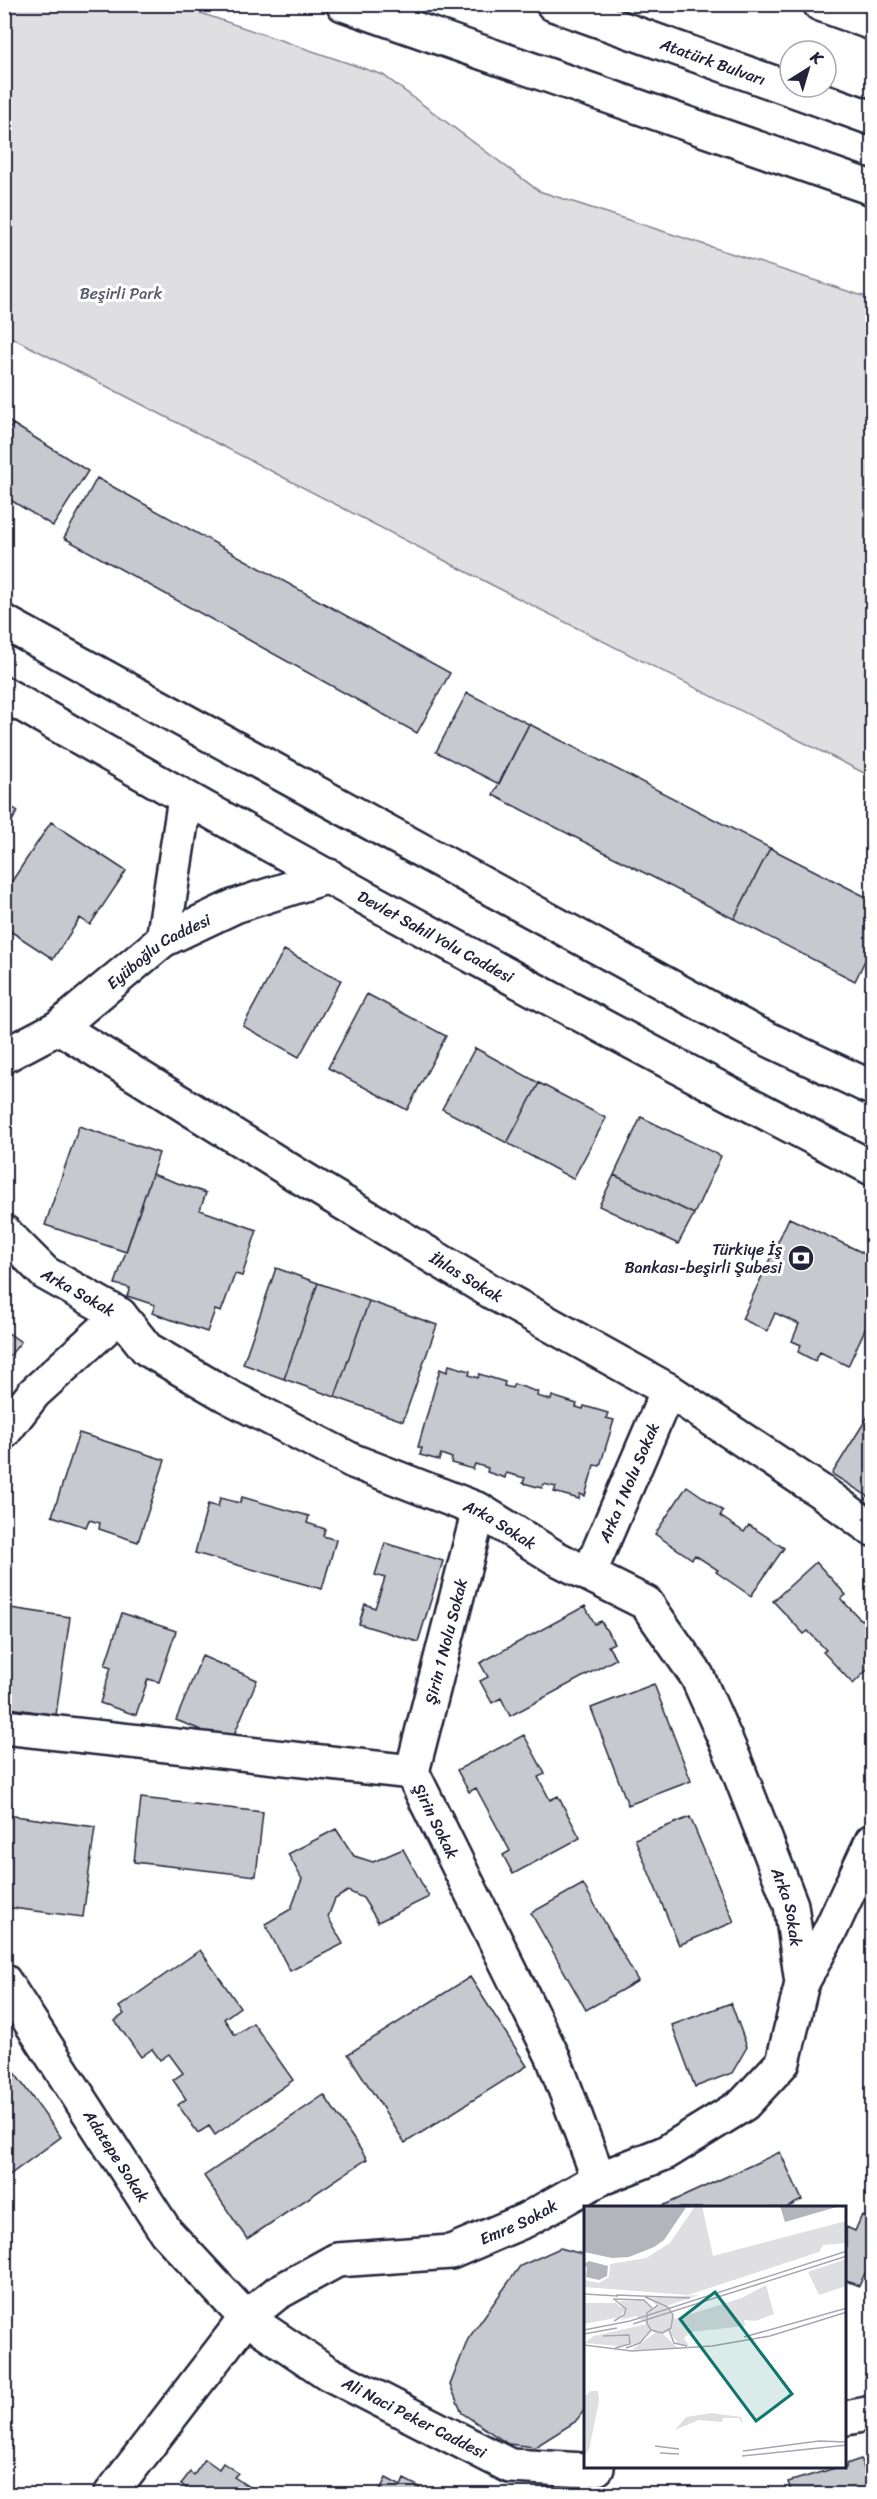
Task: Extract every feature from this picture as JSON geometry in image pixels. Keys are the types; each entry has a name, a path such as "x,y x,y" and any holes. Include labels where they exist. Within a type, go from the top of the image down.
{"main road":[{"path":"343,4 873,188"},
{"name":"Atatürk Bulvarı","path":"553,4 873,118"},
{"path":"820,4 873,23"},
{"path":"4,622 753,1032 873,1089"},
{"name":"Devlet Sahil Yolu Caddesi","path":"4,694 186,798 727,1093 873,1168"},
{"path":"163,940 186,798"},
{"name":"Eyüboğlu Caddesi","path":"4,1056 59,1027 163,940 235,906 329,876"},
{"name":"İhlas Sokak","path":"59,1027 461,1273 668,1390 873,1529"},
{"name":"Arka Sokak","path":"4,1232 45,1273 120,1315 147,1349 226,1395 353,1461 479,1510 556,1558 645,1603 697,1676 734,1759 791,1905 802,1983"},
{"path":"4,1432 34,1393 120,1315"},
{"name":"Arka 1 Nolu Sokak","path":"589,1575 668,1390"},
{"name":"Şirin 1 Nolu Sokak","path":"412,1772 479,1510"},
{"name":"Şirin Sokak","path":"4,1728 412,1772 553,2057 599,2179"},
{"name":"Emre Sokak","path":"111,2494 246,2318 277,2293 338,2260 451,2252 526,2220 599,2179 665,2153 744,2104 783,2062 802,1983 873,1842"},
{"name":"Adatepe Sokak","path":"4,1981 166,2232 246,2318"},
{"name":"Ali Naci Peker Caddesi","path":"246,2318 328,2373 510,2466 591,2469"},
{"path":"847,2418 873,2413"}],"green space":[{"name":"Beşirli Park","path":"4,5 177,5 383,75 539,191 872,299 872,777 494,586 5,334"}],"building":[{"path":"4,419 13,424 4,438"},
{"path":"13,424 88,471 53,526 4,496 4,438"},
{"path":"97,478 450,673 417,733 64,538"},
{"path":"467,693 529,724 499,784 436,752"},
{"path":"529,724 770,848 734,919 493,795"},
{"path":"4,803 18,811 4,834"},
{"path":"51,822 126,871 90,925 80,918 53,959 4,927 4,893"},
{"path":"770,848 872,900 872,946 855,981 734,919"},
{"path":"284,950 341,980 299,1057 243,1026"},
{"path":"367,994 446,1036 407,1110 328,1068"},
{"path":"475,1048 539,1083 507,1143 442,1109"},
{"path":"539,1083 606,1118 573,1179 507,1143"},
{"path":"641,1117 721,1156 694,1214 614,1175"},
{"path":"79,1126 159,1153 126,1252 45,1225"},
{"path":"152,1174 206,1193 200,1210 257,1230 242,1276 235,1274 221,1312 215,1310 207,1332 152,1313 155,1305 127,1296 130,1288 115,1284"},
{"path":"614,1175 694,1214 678,1244 599,1206"},
{"path":"789,1218 872,1257 872,1314 848,1366 820,1352 815,1361 798,1352 801,1345 792,1341 799,1324 775,1313 767,1331 742,1319"},
{"path":"276,1268 318,1283 284,1379 243,1364"},
{"path":"318,1283 369,1301 335,1397 284,1379"},
{"path":"369,1301 437,1325 403,1421 335,1397"},
{"path":"4,1330 21,1342 4,1363"},
{"path":"449,1365 470,1371 469,1375 478,1378 479,1374 505,1382 504,1386 512,1388 514,1384 538,1392 537,1396 551,1400 552,1396 577,1404 576,1407 583,1409 584,1406 608,1413 606,1418 614,1420 600,1466 594,1465 585,1496 580,1494 579,1499 554,1492 556,1487 544,1484 542,1488 523,1483 525,1478 506,1473 505,1478 487,1472 488,1468 475,1464 473,1469 451,1463 452,1458 441,1454 439,1460 420,1455 422,1448 418,1447 440,1369 447,1372"},
{"path":"870,1413 872,1414 872,1499 832,1474"},
{"path":"79,1433 165,1460 138,1542 99,1529 100,1523 89,1520 86,1527 52,1516"},
{"path":"687,1486 723,1511 720,1516 744,1532 749,1525 784,1548 751,1596 695,1555 692,1559 655,1534"},
{"path":"242,1497 309,1516 307,1523 325,1529 323,1536 336,1540 322,1589 195,1553 208,1504 218,1507 220,1498 240,1503"},
{"path":"385,1543 443,1561 418,1642 359,1624 365,1604 375,1608 385,1578 375,1575"},
{"path":"816,1562 846,1595 841,1599 861,1620 868,1614 872,1619 872,1665 853,1684 823,1652 826,1650 808,1631 804,1634 773,1601"},
{"path":"585,1606 595,1624 601,1621 614,1643 608,1646 616,1659 510,1716 501,1698 492,1703 480,1681 488,1677 480,1663"},
{"path":"4,1607 70,1617 56,1715 4,1707"},
{"path":"122,1613 176,1631 159,1682 148,1679 136,1715 100,1703 111,1667 105,1665"},
{"path":"202,1656 257,1680 231,1742 176,1720"},
{"path":"654,1684 691,1781 628,1805 591,1708"},
{"path":"524,1735 545,1774 538,1777 550,1800 558,1796 580,1838 513,1874 503,1855 510,1851 476,1788 469,1792 457,1770"},
{"path":"141,1798 263,1812 256,1876 134,1862"},
{"path":"7,1815 95,1827 83,1917 4,1907"},
{"path":"690,1817 734,1922 679,1945 635,1839"},
{"path":"336,1829 354,1856 373,1862 403,1849 429,1897 378,1922 363,1898 348,1891 335,1899 328,1917 343,1944 290,1971 265,1924 291,1909 302,1879 288,1854"},
{"path":"583,1884 638,1981 586,2010 531,1913"},
{"path":"200,1950 240,2007 224,2019 235,2035 253,2023 293,2080 215,2135 209,2126 198,2133 178,2105 186,2099 173,2080 183,2073 169,2054 160,2060 152,2049 141,2057 115,2021 124,2014 119,2007"},
{"path":"470,1977 527,2066 405,2143 348,2054"},
{"path":"731,2003 747,2047 732,2073 695,2087 672,2025"},
{"path":"8,2064 61,2137 4,2179 4,2066"},
{"path":"324,2095 367,2159 247,2239 204,2176"},
{"path":"780,2152 802,2200 790,2206 662,2206"},
{"path":"862,2215 872,2220 872,2277 865,2273 859,2286 847,2281 847,2227 855,2231"},
{"path":"560,2248 584,2254 584,2411 575,2422 535,2447 508,2444 462,2413 450,2385 468,2339 520,2266"},
{"path":"205,2459 219,2469 223,2463 238,2473 234,2477 258,2493 262,2487 273,2494 186,2494 189,2490 181,2484 190,2472 194,2475"},
{"path":"861,2459 872,2494 792,2494 788,2482 832,2469 847,2469 847,2464"},
{"path":"386,2478 401,2486 404,2479 420,2487 418,2492 422,2494 378,2494"},
{"path":"770,2489 771,2494 727,2494"}],"place":[{"name":"Türkiye İş Bankası-beşirli Şubesi","path":"801,1258"}]}
